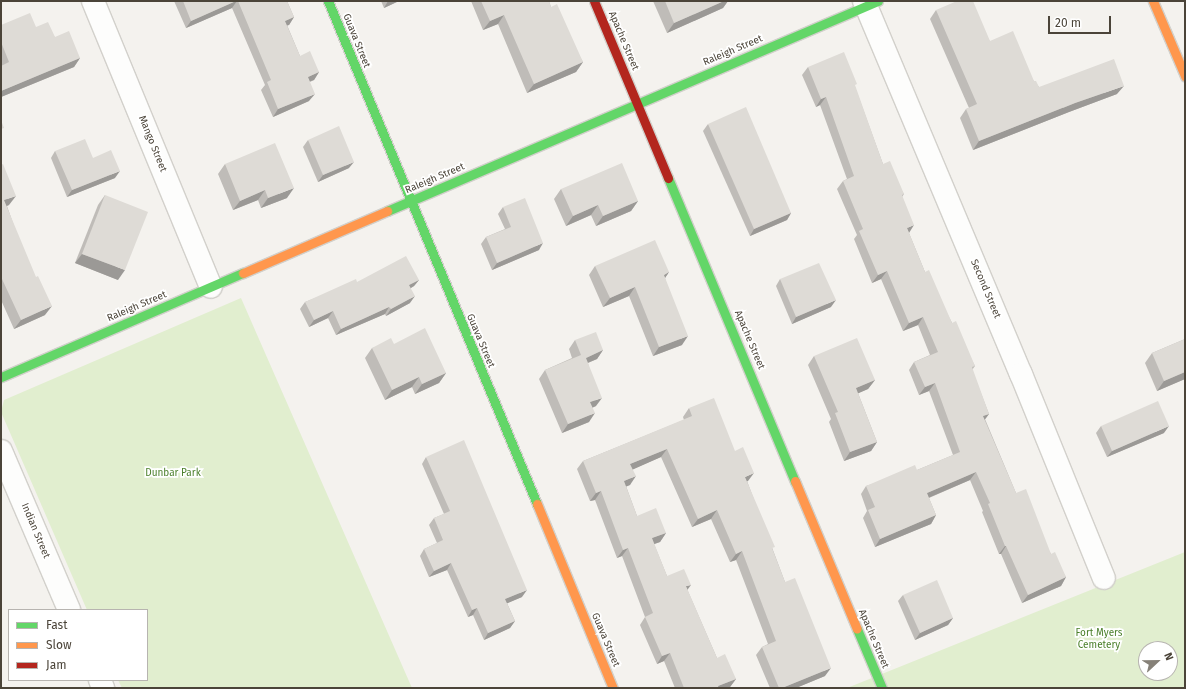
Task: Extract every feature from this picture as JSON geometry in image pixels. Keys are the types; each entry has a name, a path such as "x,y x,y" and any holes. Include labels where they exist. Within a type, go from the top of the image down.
{"street":[{"name":"Mango Street","path":"93,1 211,287"},
{"name":"Guava Street","path":"328,1 410,202 613,688"},
{"name":"Apache Street","path":"594,1 882,688"},
{"path":"1153,1 1185,76"},
{"name":"Raleigh Street","path":"1,377 869,3"},
{"name":"Second Street","path":"869,3 1104,578"},
{"name":"Indian Street","path":"1,451 69,609"}],"green space":[{"name":"Dunbar Park","path":"241,298 412,688 122,688 118,681 148,681 148,609 87,609 1,412 4,400"},
{"name":"Fort Myers Cemetery","path":"1185,552 1185,688 847,688"}],"building":[{"path":"183,1 236,1 191,21"},
{"path":"238,1 287,1 294,17 285,21 300,56 310,51 319,72 308,77 315,94 278,109 267,82 271,80"},
{"path":"481,1 549,1 551,7 557,4 583,62 534,84 504,15 490,21"},
{"path":"665,1 724,1 674,23"},
{"path":"957,1 973,1 990,41 1013,31 1034,81 1036,81 1039,87 1114,59 1124,86 1075,103 979,141 966,109 977,104 936,10"},
{"path":"30,13 36,27 48,22 55,37 69,31 80,58 1,91 1,66 9,62 1,42 1,25"},
{"path":"844,52 857,84 855,85 883,164 890,161 904,194 902,195 914,225 907,228 925,272 929,270 952,323 956,321 975,366 972,367 989,414 983,416 1016,493 1026,489 1051,554 1055,552 1066,577 1028,595 1005,546 988,504 990,503 976,472 927,493 936,515 880,539 868,510 875,507 866,486 915,465 917,470 960,452 935,383 925,387 914,362 938,352 923,317 909,323 887,271 878,275 859,231 863,229 843,181 854,176 826,97 821,99 808,67"},
{"path":"746,107 791,213 754,229 708,124"},
{"path":"1,120 4,128 1,129"},
{"path":"339,126 354,162 323,175 308,140"},
{"path":"85,139 93,158 111,150 120,171 72,190 55,151"},
{"path":"275,143 294,188 268,198 265,190 240,201 225,164"},
{"path":"622,163 638,201 603,216 598,205 573,216 561,189"},
{"path":"3,164 16,196 4,200 36,277 38,276 52,306 21,320 1,279 1,165"},
{"path":"105,195 148,212 125,270 82,254"},
{"path":"525,198 543,243 497,263 486,237 511,227 503,207"},
{"path":"655,240 669,272 664,275 688,336 659,347 635,287 610,298 595,266"},
{"path":"406,256 419,280 409,285 415,296 391,309 389,307 341,329 333,311 314,320 305,302 356,279 357,282"},
{"path":"819,263 836,300 796,317 780,279"},
{"path":"425,328 446,373 422,384 419,377 392,390 372,348 391,338 394,344"},
{"path":"596,332 603,350 586,358 602,398 590,402 595,413 568,424 545,370 581,355 575,340"},
{"path":"857,338 875,380 856,388 877,442 850,452 835,413 838,412 814,356"},
{"path":"1185,339 1185,372 1164,381 1152,353"},
{"path":"714,398 735,451 743,447 754,473 745,477 775,547 772,548 785,582 795,578 831,668 782,688 779,688 762,647 776,641 742,551 736,554 717,510 698,519 667,449 630,464 636,476 624,481 637,516 656,508 666,533 652,538 667,576 684,569 691,585 686,586 717,658 725,654 736,679 718,686 719,688 684,688 670,653 662,656 645,617 653,613 628,548 623,550 601,491 596,493 583,461 692,416 689,408"},
{"path":"1158,401 1169,426 1112,451 1101,426"},
{"path":"464,440 527,590 505,599 515,621 488,633 477,608 472,610 451,563 434,571 424,549 443,540 434,518 450,511 426,457"},
{"path":"937,580 953,618 920,633 903,595"}],"traffic: fast":[{"path":"328,1 537,504"},
{"path":"387,211 878,1"},
{"path":"668,178 795,481"},
{"path":"1,377 243,273"},
{"path":"857,629 882,688"}],"traffic: slow":[{"path":"1153,1 1185,76"},
{"path":"243,273 387,211"},
{"path":"795,481 857,629"},
{"path":"537,504 613,688"}],"traffic: jam":[{"path":"594,1 668,178"}]}
